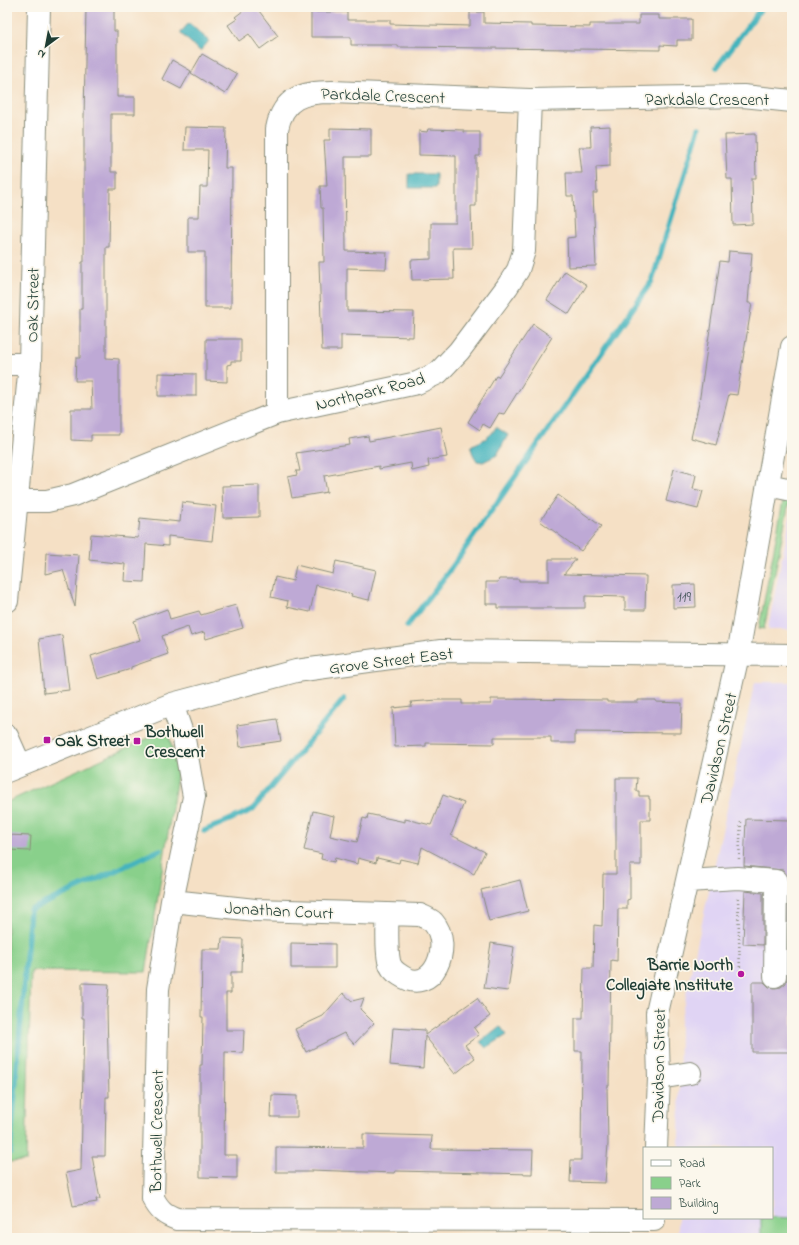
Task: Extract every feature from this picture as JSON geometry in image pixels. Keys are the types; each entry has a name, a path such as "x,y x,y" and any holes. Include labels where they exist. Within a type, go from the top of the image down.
{"street":[{"name":"Oak Street","path":"7,601 30,364 38,7"},
{"name":"Parkdale Crescent","path":"276,413 277,129 279,118 286,106 297,98 312,92 530,100 743,96 792,101"},
{"name":"Northpark Road","path":"17,501 47,501 73,495 276,413 423,381 438,373 459,351 518,270 524,251 530,100"},
{"name":"Davidson Street","path":"656,1147 659,1078 657,1013 738,655 792,347"},
{"path":"7,364 30,364"},
{"path":"768,484 792,490"},
{"name":"Grove Street East","path":"14,768 172,704 296,671 441,652 792,655"},
{"name":"Bothwell Crescent","path":"172,704 184,739 194,797 172,901 158,989 153,1198 158,1209 169,1216 185,1220 654,1225"},
{"path":"7,736 14,768"},
{"path":"687,881 738,878 776,881 775,976"},
{"name":"Jonathan Court","path":"172,901 255,910 387,915"},
{"path":"659,1078 690,1072"}],"path":[{"path":"740,821 738,878 740,973"}],"shaded area":[{"path":"792,508 792,630 768,630 769,622"},
{"name":"Barrie North Collegiate Institute","path":"755,682 792,682 792,1238 678,1238 678,1219 773,1219 773,1147 679,1147 680,1022"}],"green space":[{"path":"790,497 764,629 759,628 783,501"},
{"path":"164,731 169,736 178,770 146,972 31,971 26,1161 7,1162 7,802"},
{"path":"773,1217 792,1218 792,1238 761,1238 761,1219 773,1219"}],"water":[{"path":"189,23 209,41 200,51 180,33"},
{"path":"409,174 436,174 436,188 409,188"},
{"path":"496,427 508,435 497,455 483,462 477,461 472,451 472,445 486,438"},
{"path":"500,1026 507,1035 486,1048 480,1042"}],"building":[{"path":"86,7 114,7 114,31 117,31 117,97 135,97 135,114 111,114 111,172 117,172 117,189 110,189 109,247 106,247 106,358 119,359 119,435 91,435 91,441 71,440 71,409 92,409 91,381 75,381 76,358 80,358 80,309 82,309 82,262 84,262"},
{"path":"248,7 256,7 278,36 260,49 249,34 239,41 228,25 237,19 235,17"},
{"path":"311,12 347,12 347,20 390,20 390,24 470,26 470,12 484,12 484,23 531,24 531,26 590,27 590,24 639,24 639,15 659,15 659,19 692,19 692,40 677,40 677,46 660,45 660,50 398,47 398,45 351,45 351,37 311,37"},
{"path":"202,54 237,74 225,94 191,73"},
{"path":"172,60 191,71 181,89 162,79"},
{"path":"610,126 610,166 596,167 597,193 593,193 596,266 568,267 567,238 575,237 573,196 567,196 566,173 582,173 579,147 591,147 590,127"},
{"path":"185,127 226,128 225,168 232,168 231,308 205,308 205,252 188,252 188,217 199,217 200,187 207,187 208,150 184,150"},
{"path":"330,128 371,129 371,157 345,157 346,251 387,252 386,269 347,268 347,311 414,312 413,337 341,335 341,350 322,350 319,262 324,262 323,208 321,208 320,186 327,186 324,140 330,140"},
{"path":"428,129 480,132 480,156 476,156 476,206 471,206 472,248 453,248 454,279 412,280 411,260 431,259 431,223 456,223 456,156 419,155 419,131 427,132"},
{"path":"755,134 756,178 752,178 753,224 733,225 732,179 727,179 725,135"},
{"path":"729,251 752,253 748,303 752,303 737,395 729,394 716,445 691,438 699,403 720,261 728,262"},
{"path":"565,271 587,285 569,314 547,300"},
{"path":"533,324 552,337 504,414 499,413 490,428 483,424 480,430 468,422 496,376 498,377"},
{"path":"206,339 241,339 241,361 231,361 231,364 227,365 227,382 206,381"},
{"path":"158,373 196,374 196,396 158,396"},
{"path":"441,427 447,457 428,460 429,467 412,471 411,463 379,469 379,466 324,476 327,492 292,498 288,477 297,475 296,471 300,471 296,453 350,445 349,439 368,436 369,441"},
{"path":"674,469 696,475 693,489 703,491 698,509 666,501"},
{"path":"259,485 259,517 223,518 222,486"},
{"path":"558,495 601,526 581,551 540,521"},
{"path":"182,502 216,506 212,541 168,536 168,546 146,544 144,582 124,581 125,564 89,560 91,534 138,538 140,518 180,522"},
{"path":"46,553 79,555 75,607 63,570 45,574"},
{"path":"549,559 576,559 564,574 646,576 645,610 625,610 625,597 585,596 585,608 498,608 498,604 486,604 486,582 498,582 499,579 549,581"},
{"path":"336,561 376,570 369,600 316,585 310,612 287,607 288,601 271,597 275,577 293,581 296,565 333,574"},
{"path":"695,584 696,607 673,608 673,585"},
{"path":"236,605 243,628 206,639 204,632 191,636 188,627 162,636 168,654 131,667 131,669 98,679 91,656 140,640 134,621 167,609 170,619 199,611 201,615"},
{"path":"62,635 69,690 44,693 39,639"},
{"path":"491,699 607,700 607,702 638,702 638,700 656,700 656,702 682,703 681,733 575,732 575,743 551,743 551,737 494,737 494,744 426,743 426,746 395,747 393,708 412,706 411,702 438,700 462,700 462,704 491,704"},
{"path":"277,719 281,741 240,747 237,725"},
{"path":"616,778 637,778 636,791 639,791 639,796 649,796 650,799 650,820 641,820 641,865 630,865 630,899 627,900 627,909 618,909 617,961 611,960 609,1086 607,1086 608,1144 605,1183 570,1182 571,1160 581,1160 582,1051 575,1051 575,1018 583,1018 584,968 593,968 594,925 602,926 603,874 616,874"},
{"path":"443,795 464,803 451,835 485,852 474,874 422,847 418,863 400,859 399,863 377,858 376,863 358,858 357,864 335,858 334,862 321,859 322,854 304,850 313,811 334,816 330,836 357,842 363,818 367,819 368,814 405,822 405,819 431,825"},
{"path":"746,819 792,820 792,1052 752,1052 752,982 764,982 769,987 775,988 781,987 786,983 788,881 787,875 783,870 744,866"},
{"path":"7,835 31,836 30,851 7,850"},
{"path":"520,880 528,911 489,921 481,890"},
{"path":"745,891 763,893 763,945 743,944"},
{"path":"222,938 243,939 242,972 231,972 231,993 226,993 226,1030 244,1030 243,1053 225,1052 224,1155 237,1155 237,1178 200,1177 200,1065 202,1065 203,1017 201,1017 202,949 221,949"},
{"path":"291,943 335,944 335,968 291,968"},
{"path":"491,943 514,947 508,991 484,988"},
{"path":"82,983 109,984 107,1009 109,1097 106,1097 105,1156 92,1156 100,1199 96,1199 97,1202 73,1206 66,1173 81,1170 84,1018 82,1018"},
{"path":"343,993 352,1001 364,998 360,1009 374,1023 354,1044 344,1033 306,1052 295,1029 323,1016"},
{"path":"477,998 490,1016 474,1028 479,1035 465,1045 475,1058 455,1074 425,1036 423,1068 390,1065 393,1028 425,1030 425,1035"},
{"path":"272,1095 297,1096 297,1117 271,1117"},
{"path":"363,1134 432,1136 431,1149 533,1150 532,1174 395,1171 394,1173 311,1170 311,1172 276,1172 276,1147 363,1148"}],"waterway":[{"path":"717,67 762,7"},
{"path":"407,626 450,570 652,281 699,128"},
{"path":"204,831 252,810 344,699"},
{"path":"7,1155 10,1153 30,910 160,850"}],"place":[{"name":"Oak Street","path":"47,740"},
{"name":"Bothwell Crescent","path":"137,741"},
{"name":"Barrie North Collegiate Institute","path":"741,974"}]}
